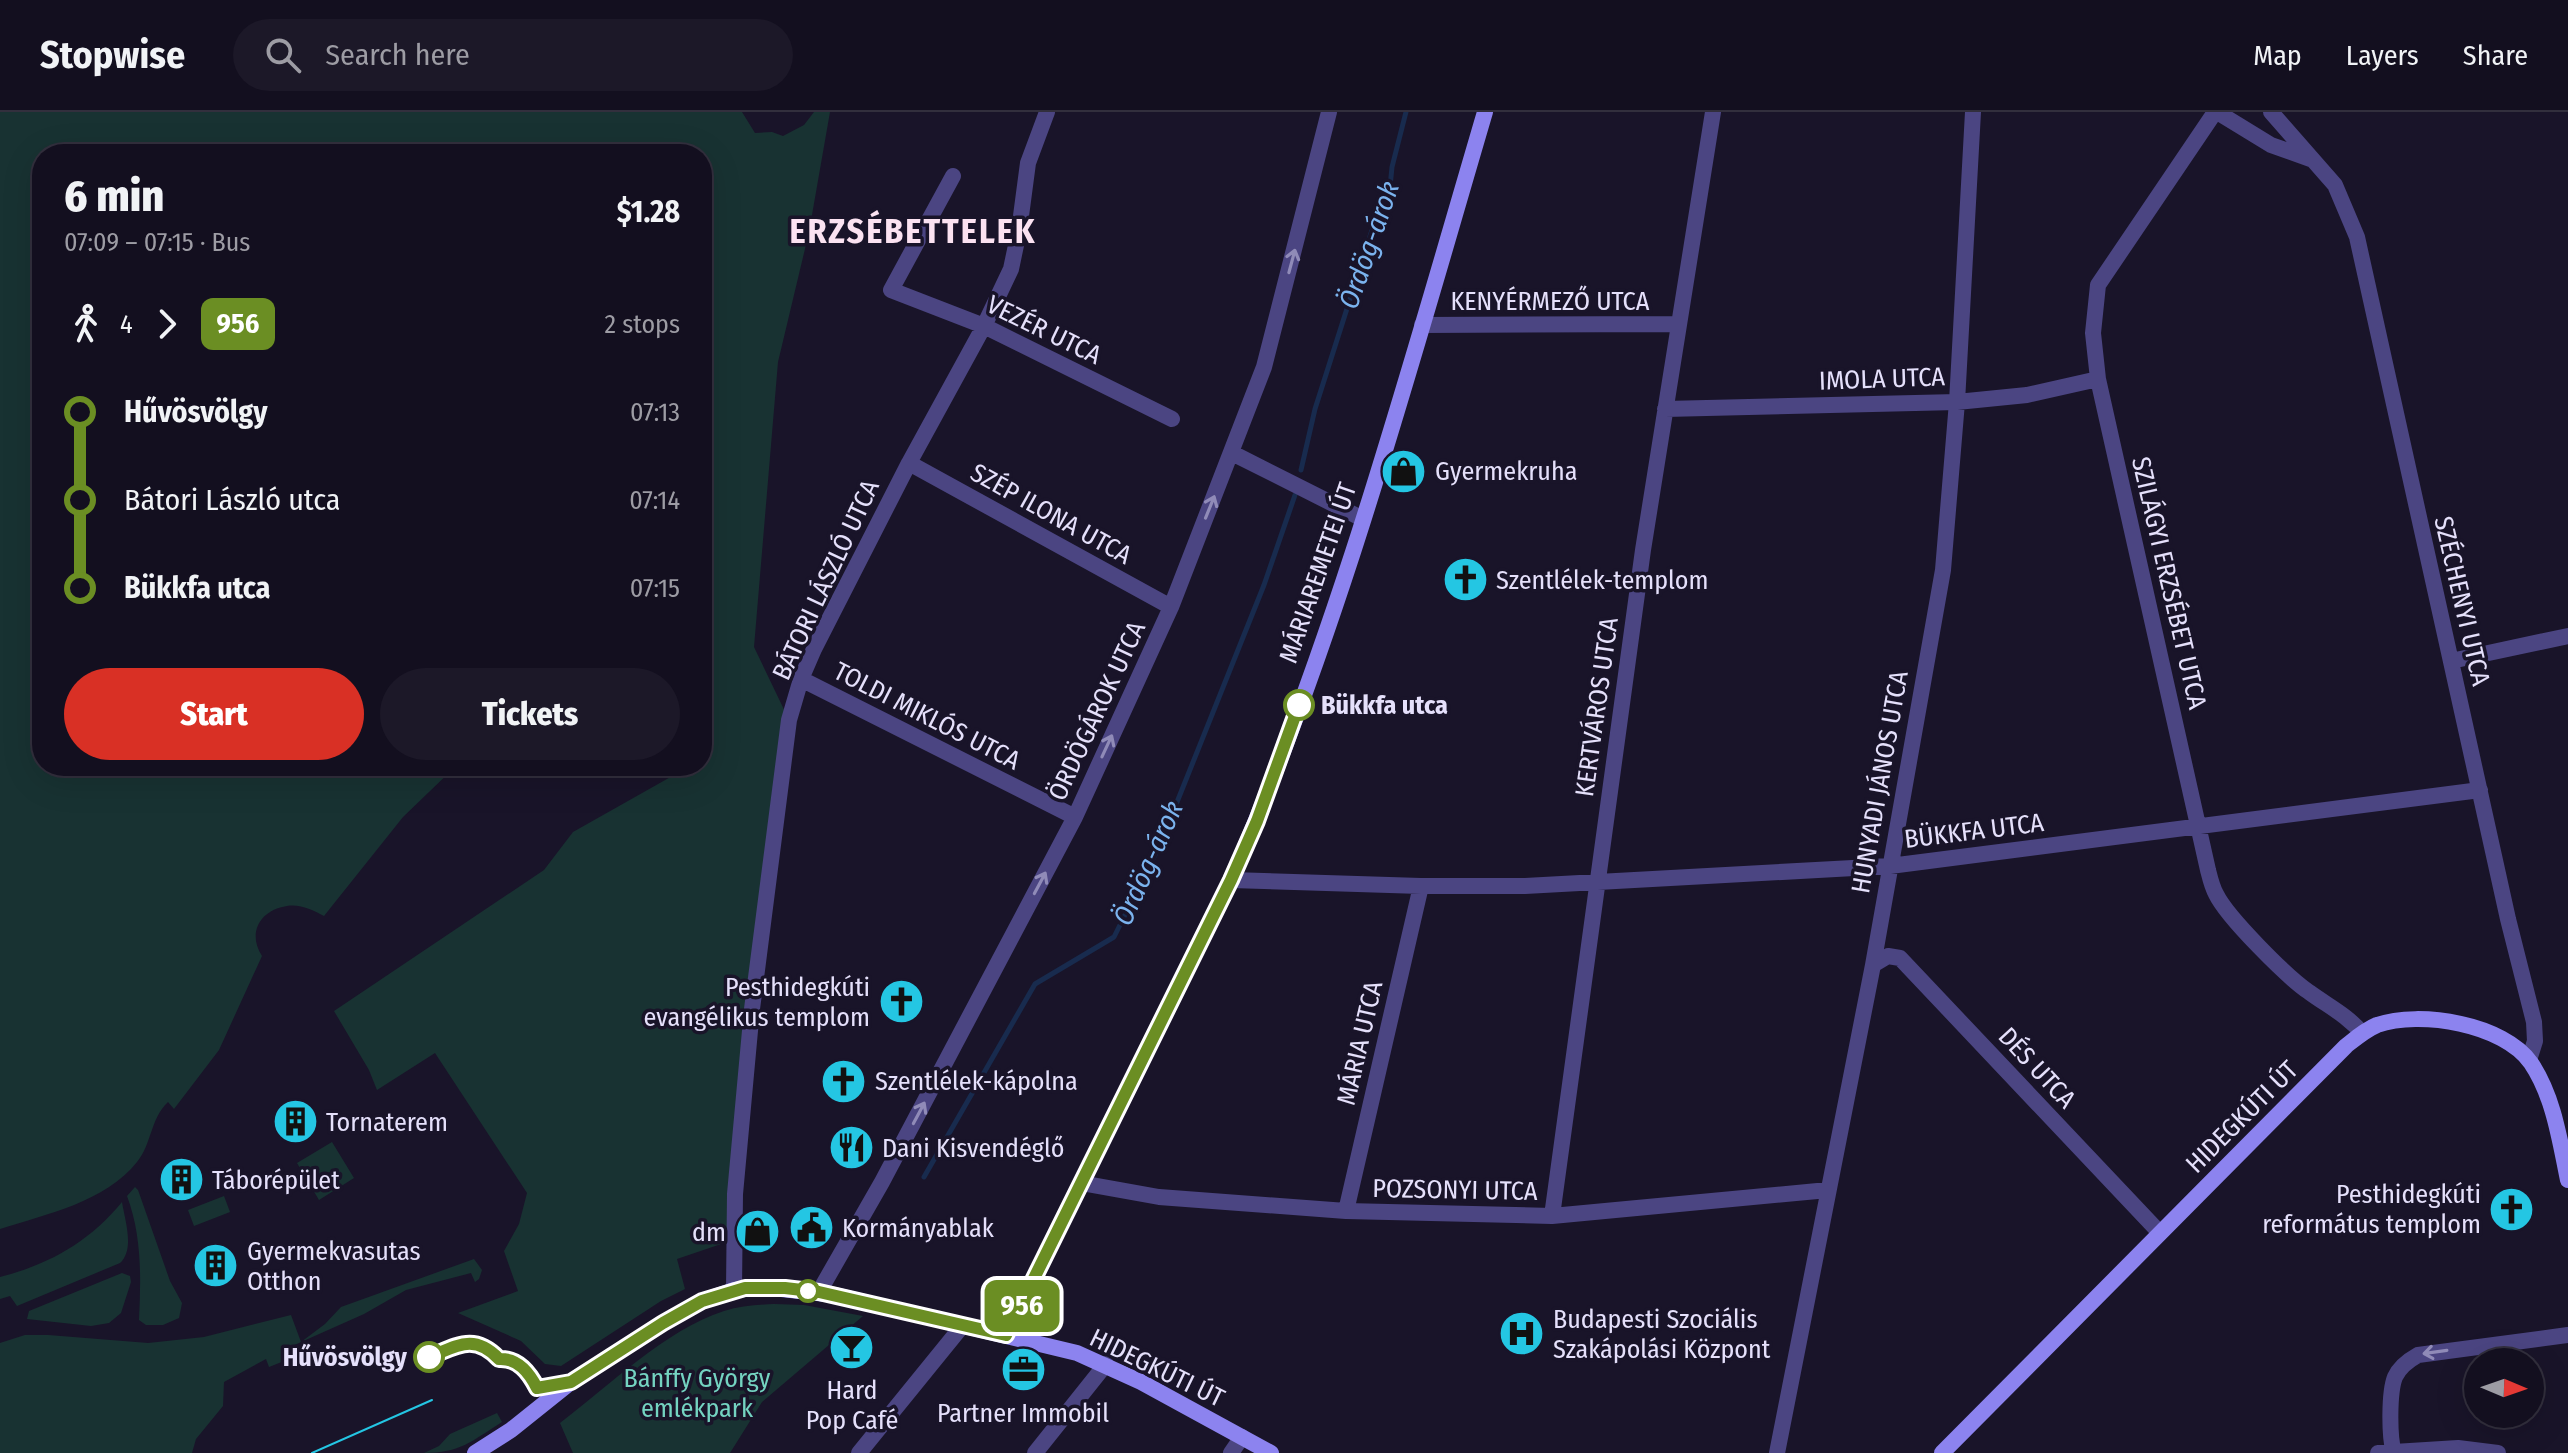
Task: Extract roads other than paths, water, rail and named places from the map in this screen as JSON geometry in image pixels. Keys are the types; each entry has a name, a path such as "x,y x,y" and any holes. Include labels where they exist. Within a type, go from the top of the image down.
{"main road":[{"name":"MÁRIAREMETEI ÚT","path":"1006,1335 1231,880 1279,760 1363,519 1485,112"},
{"name":"HIDEGKÚTI ÚT","path":"1942,1453 2154,1227 2346,1046 2377,1025 2411,1019 2455,1023 2497,1036 2512,1045 2529,1060 2539,1078 2554,1116 2568,1180"},
{"name":"HIDEGKÚTI ÚT","path":"475,1453 511,1430 571,1382 663,1323 702,1301 734,1290 764,1287 819,1292 1077,1353 1106,1364 1271,1453"}],"street":[{"name":"BÁTORI LÁSZLÓ UTCA","path":"734,1290 735,1194 752,1009 789,720 801,679 1011,269 1028,163 1047,112"},
{"name":"ÖRDÖGÁROK UTCA","path":"819,1292 882,1182 1075,817 1171,607 1264,367 1329,112"},
{"name":"KERTVÁROS UTCA","path":"1552,1216 1665,409 1713,112"},
{"name":"HUNYADI JÁNOS UTCA","path":"1777,1453 1873,965 1943,570 1957,402 1973,112"},
{"path":"2216,112 2271,145 2315,161"},
{"name":"SZILÁGYI ERZSÉBET UTCA","path":"2216,112 2098,285 2093,333 2098,379 2216,894 2288,975 2347,1017 2362,1033"},
{"name":"SZÉCHENYI UTCA","path":"2271,112 2335,185 2357,237 2508,919 2534,1022 2535,1041 2529,1060"},
{"path":"2271,145 2282,145 2288,139 2289,131"},
{"name":"VEZÉR UTCA","path":"953,176 891,290 984,326 1172,419"},
{"name":"KENYÉRMEZŐ UTCA","path":"1422,325 1678,324"},
{"name":"IMOLA UTCA","path":"1665,409 1957,402 2027,395 2098,379"},
{"path":"1232,453 1363,519"},
{"name":"SZÉP ILONA UTCA","path":"909,463 1171,607"},
{"path":"2451,661 2568,636"},
{"name":"TOLDI MIKLÓS UTCA","path":"801,679 1075,817"},
{"name":"BÜKKFA UTCA","path":"1231,880 1421,886 1597,883 1890,866 2480,790"},
{"name":"MÁRIA UTCA","path":"1346,1211 1421,886"},
{"name":"DÉS UTCA","path":"1873,965 1888,956 1900,958 2154,1227"},
{"name":"POZSONYI UTCA","path":"1081,1183 1159,1197 1346,1211 1552,1216 1828,1190"},
{"path":"859,1453 963,1325"},
{"path":"2498,1453 2458,1448 2388,1452 2395,1376 2405,1362 2418,1355 2568,1335"},
{"path":"1035,1453 1106,1364"},
{"path":"1231,1453 1242,1437"}],"waterway":[{"name":"Ördög-árok","path":"1301,470 1315,409 1380,205 1390,187 1406,112"},
{"name":"Ördög-árok","path":"924,1177 1035,984 1114,937 1159,847 1264,585 1295,495"}],"tram line":[{"path":"312,1453 432,1400"}],"railway":[{"path":"304,1175 310,1185"}],"place":[{"name":"Gyermekruha","path":"1404,471"},
{"name":"Szentlélek-templom","path":"1465,580"},
{"name":"Bükkfa utca","path":"1299,705"},
{"name":"Pesthidegkúti evangélikus templom","path":"901,1002"},
{"name":"Szentlélek-kápolna","path":"844,1081"},
{"name":"Tornaterem","path":"295,1122"},
{"name":"Dani Kisvendéglő","path":"851,1148"},
{"name":"Táborépület","path":"181,1180"},
{"name":"Pesthidegkúti református templom","path":"2512,1209"},
{"name":"Kormányablak","path":"811,1228"},
{"name":"dm","path":"757,1232"},
{"name":"Gyermekvasutas Otthon","path":"216,1266"},
{"name":"Budapesti Szociális Szakápolási Központ","path":"1522,1334"},
{"name":"Hard Pop Café","path":"852,1347"},
{"name":"Hűvösvölgy","path":"429,1357"},
{"name":"Partner Immobil","path":"1023,1370"}],"district":[{"name":"ERZSÉBETTELEK","path":"913,231"}],"park label":[{"name":"Bánffy György emlékpark","path":"697,1393"}]}
